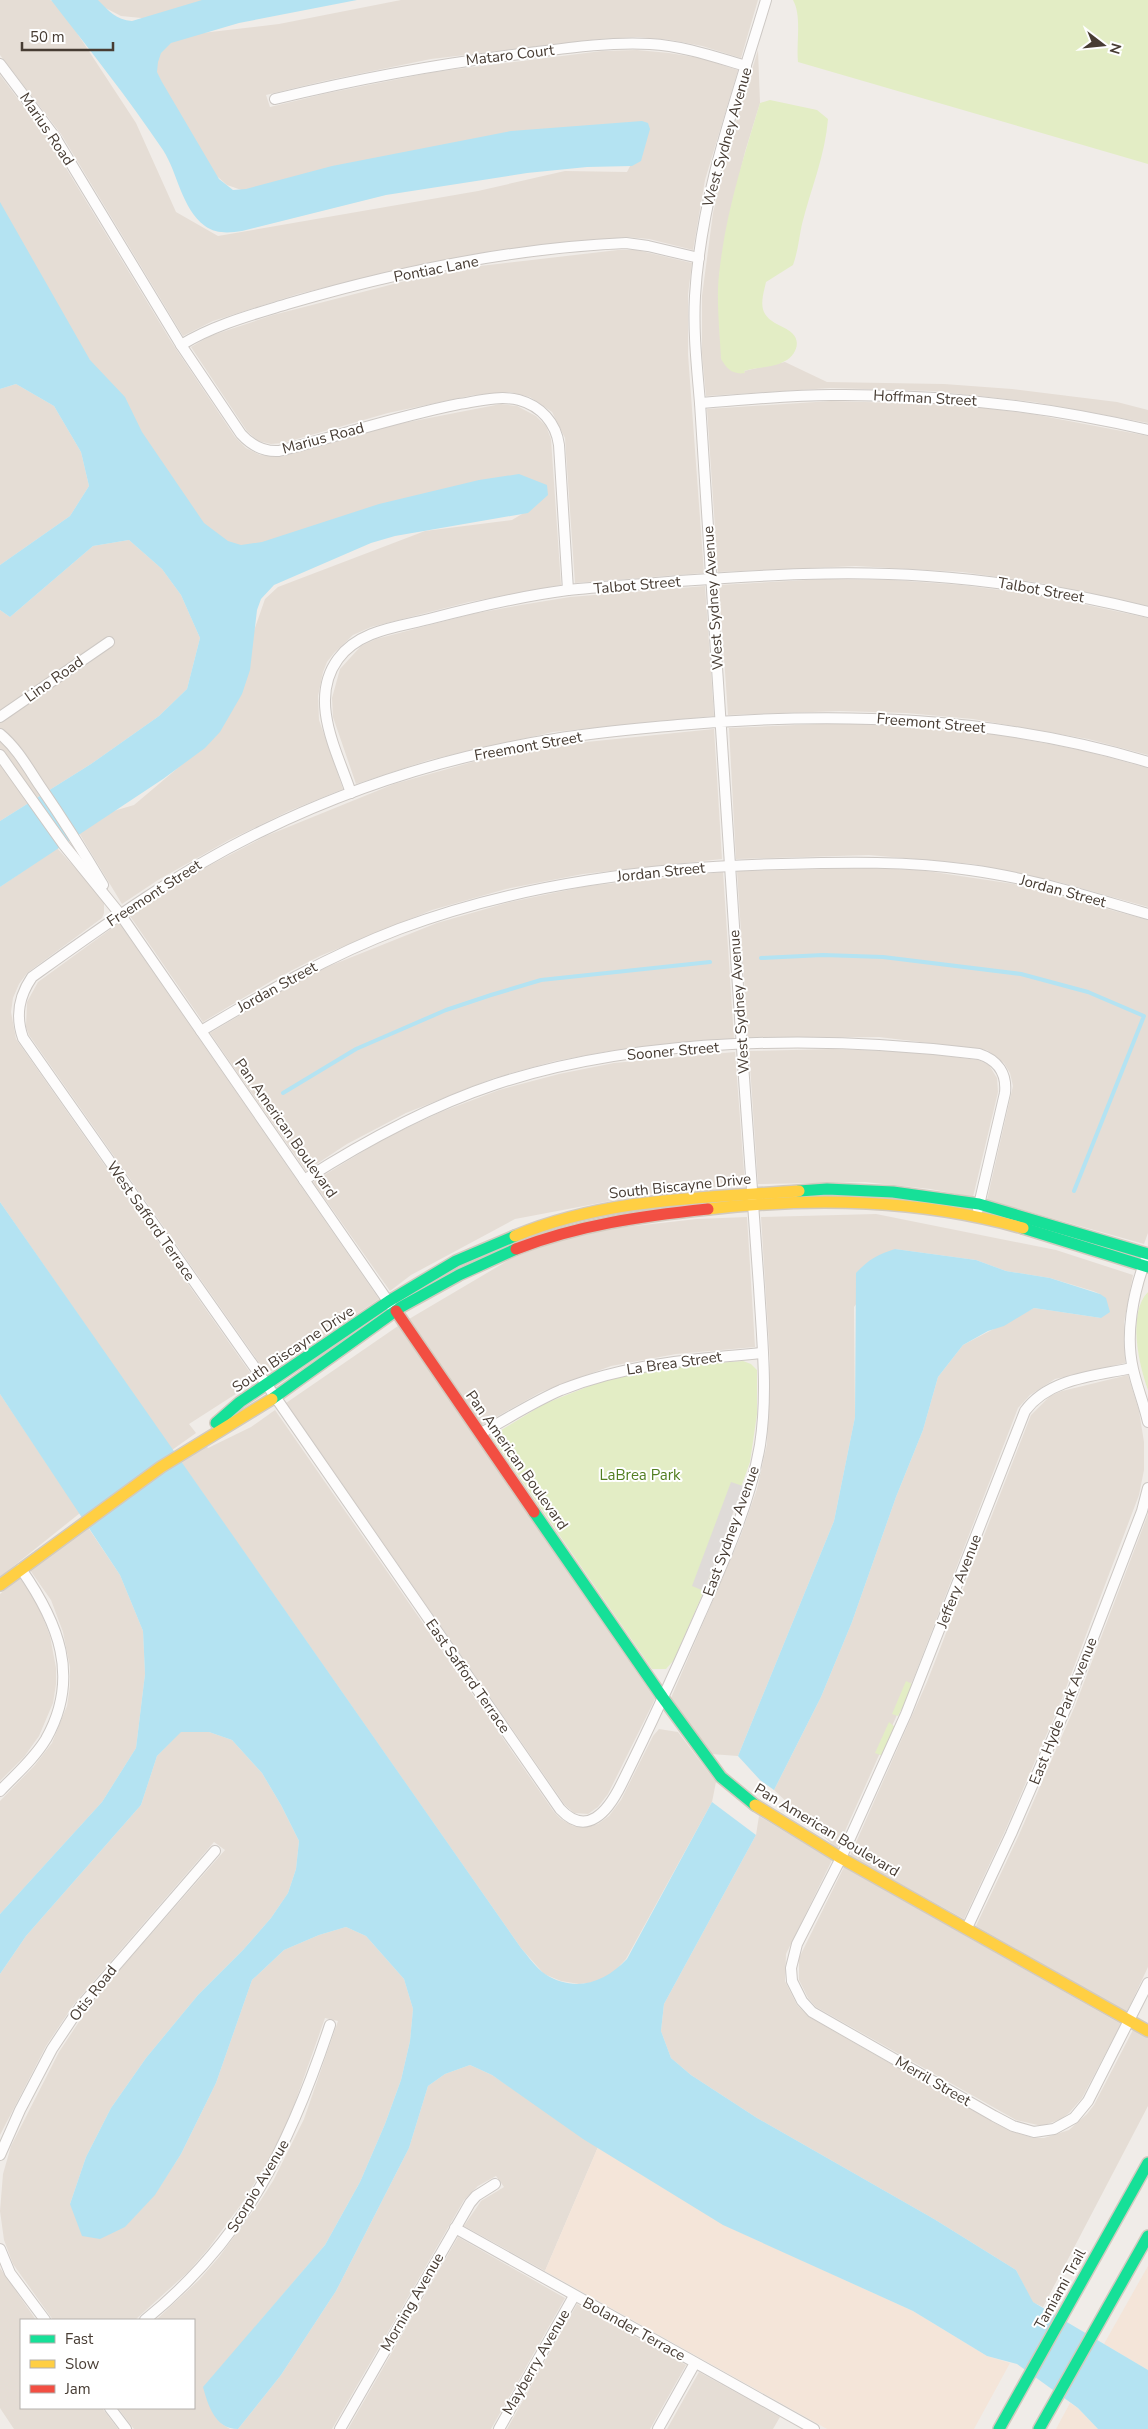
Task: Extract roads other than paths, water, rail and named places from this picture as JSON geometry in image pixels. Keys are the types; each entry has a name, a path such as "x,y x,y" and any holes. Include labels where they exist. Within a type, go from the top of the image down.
{"street":[{"name":"West Sydney Avenue","path":"753,1199 694,317 699,258 712,182 766,0"},
{"name":"Mataro Court","path":"275,99 432,66 602,45 670,46 701,52 746,66"},
{"name":"Marius Road","path":"0,64 55,137 181,345 241,434 256,446 270,450 286,449 390,419 476,401 509,398 534,406 547,417 558,438 568,590"},
{"name":"Pontiac Lane","path":"181,345 216,327 300,300 412,273 478,260 626,243 699,258"},
{"name":"Hoffman Street","path":"700,403 830,395 933,397 1033,408 1148,430"},
{"name":"Talbot Street","path":"351,793 326,718 325,708 329,675 340,656 349,647 366,636 470,608 568,590 712,579 831,573 935,576 1040,589 1148,612"},
{"name":"Lino Road","path":"0,717 109,642"},
{"name":"Freemont Street","path":"28,1045 23,1038 18,1020 20,1000 32,977 120,914 162,886 232,846 293,817 351,793 431,766 528,744 614,731 721,722 841,717 940,722 1047,737 1148,762"},
{"path":"0,734 11,743 75,837 120,914"},
{"name":"Pan American Boulevard","path":"0,755 64,845 120,914 663,1698 706,1758 732,1788 762,1811 841,1858 1148,2031"},
{"name":"Jordan Street","path":"201,1031 277,985 367,942 434,917 508,896 585,880 730,865 869,862 972,870 1058,888 1148,914"},
{"name":"Sooner Street","path":"304,1180 351,1150 410,1119 504,1082 557,1068 612,1057 742,1045 879,1043 980,1054 993,1060 1004,1076 1005,1094 976,1216"},
{"name":"West Safford Terrace","path":"28,1045 274,1396"},
{"name":"South Biscayne Drive","path":"0,1585 80,1523 187,1450 274,1396 396,1312 442,1283 477,1266 557,1234 641,1217 827,1188 860,1189 929,1195 979,1204 1148,1253"},
{"name":"South Biscayne Drive","path":"187,1450 240,1402 388,1302 456,1261 505,1238 568,1217 636,1203 753,1199 865,1202 933,1208 976,1216 1146,1266"},
{"name":"East Sydney Avenue","path":"663,1698 717,1577 750,1487 760,1442 762,1353 753,1199"},
{"path":"1148,1253 1146,1266 1132,1308 1130,1344 1132,1368 1148,1422"},
{"name":"La Brea Street","path":"481,1433 544,1398 613,1372 677,1360 762,1353"},
{"name":"Jeffery Avenue","path":"841,1858 919,1683 1025,1411 1034,1400 1059,1385 1132,1368"},
{"name":"East Safford Terrace","path":"274,1396 554,1801 568,1817 576,1820 590,1820 608,1808 663,1698"},
{"name":"East Hyde Park Avenue","path":"967,1928 1011,1834 1068,1703 1142,1511 1148,1488"},
{"path":"0,1791 29,1761 45,1740 60,1704 63,1685 63,1668 57,1634 44,1602 21,1568"},
{"name":"Otis Road","path":"0,2155 20,2110 52,2049 80,2008 215,1851"},
{"name":"Merril Street","path":"841,1858 793,1956 792,1981 796,1991 812,2012 1013,2126 1034,2132 1044,2132 1065,2124 1088,2101 1130,2022 1148,1983"},
{"name":"Scorpio Avenue","path":"146,2319 193,2276 232,2231 251,2202 283,2147 298,2116 330,2025"},
{"name":"Tamiami Trail","path":"998,2429 1148,2163"},
{"name":"Morning Avenue","path":"340,2429 455,2228 476,2196 495,2184"},
{"name":"Bolander Terrace","path":"455,2228 814,2429"},
{"path":"1039,2429 1148,2236"},
{"path":"0,2249 10,2273 44,2319"},
{"name":"Mayberry Avenue","path":"499,2429 574,2296"},
{"path":"658,2429 696,2363"},
{"path":"111,2409 126,2429"}],"water":[{"path":"51,0 98,0 117,17 132,21 202,0 357,0 239,23 171,43 161,53 157,72 162,82 219,179 233,190 246,189 332,166 511,131 642,121 648,123 650,129 641,161 632,166 587,167 527,173 386,195 242,231 218,232 205,226 190,210 163,150"},
{"path":"0,202 90,360 125,397 142,432 204,523 228,541 241,545 262,542 379,504 479,480 519,474 547,485 548,495 528,513 395,536 371,543 274,585 261,599 257,610 250,670 242,694 220,732 205,748 163,779 0,887 0,821 91,764 159,716 187,689 200,638 181,595 162,569 129,540 93,546 10,617 0,610 0,565 70,516 89,486 81,452 54,406 16,384 0,389"},
{"path":"0,1202 521,1948 535,1965 545,1974 556,1980 578,1984 589,1983 609,1974 627,1959 712,1802 756,1835 664,2004 661,2031 671,2058 691,2075 757,2118 934,2219 1016,2270 1033,2302 1148,2370 1148,2429 1098,2429 1078,2408 1017,2364 987,2356 913,2311 723,2225 583,2139 492,2075 470,2065 445,2074 428,2086 409,2148 336,2291 281,2375 238,2429 230,2428 218,2420 210,2408 203,2387 325,2245 360,2182 385,2124 401,2080 410,2041 413,2009 404,1979 366,1936 346,1927 319,1935 284,1950 252,1980 216,2083 181,2154 155,2195 125,2227 100,2239 82,2236 70,2204 86,2157 111,2108 146,2058 198,1995 243,1950 271,1918 288,1893 296,1869 299,1841 262,1773 232,1740 209,1732 181,1732 157,1756 141,1805 26,1936 0,1974 0,1914 102,1802 136,1748 145,1674 143,1631 120,1575 0,1394"},
{"path":"895,1249 976,1260 1006,1271 1050,1278 1100,1294 1106,1298 1110,1312 1101,1318 1034,1308 1004,1326 988,1331 963,1345 938,1377 923,1430 896,1497 852,1622 821,1697 774,1790 760,1780 738,1756 834,1521 855,1417 856,1273 874,1258"}],"waterway":[{"path":"761,958 823,955 883,957 1021,974 1088,992 1144,1016 1074,1191"},
{"path":"283,1093 356,1049 446,1010 491,995 541,980 710,962"}],"park label":[{"name":"LaBrea Park","path":"640,1475"}]}
